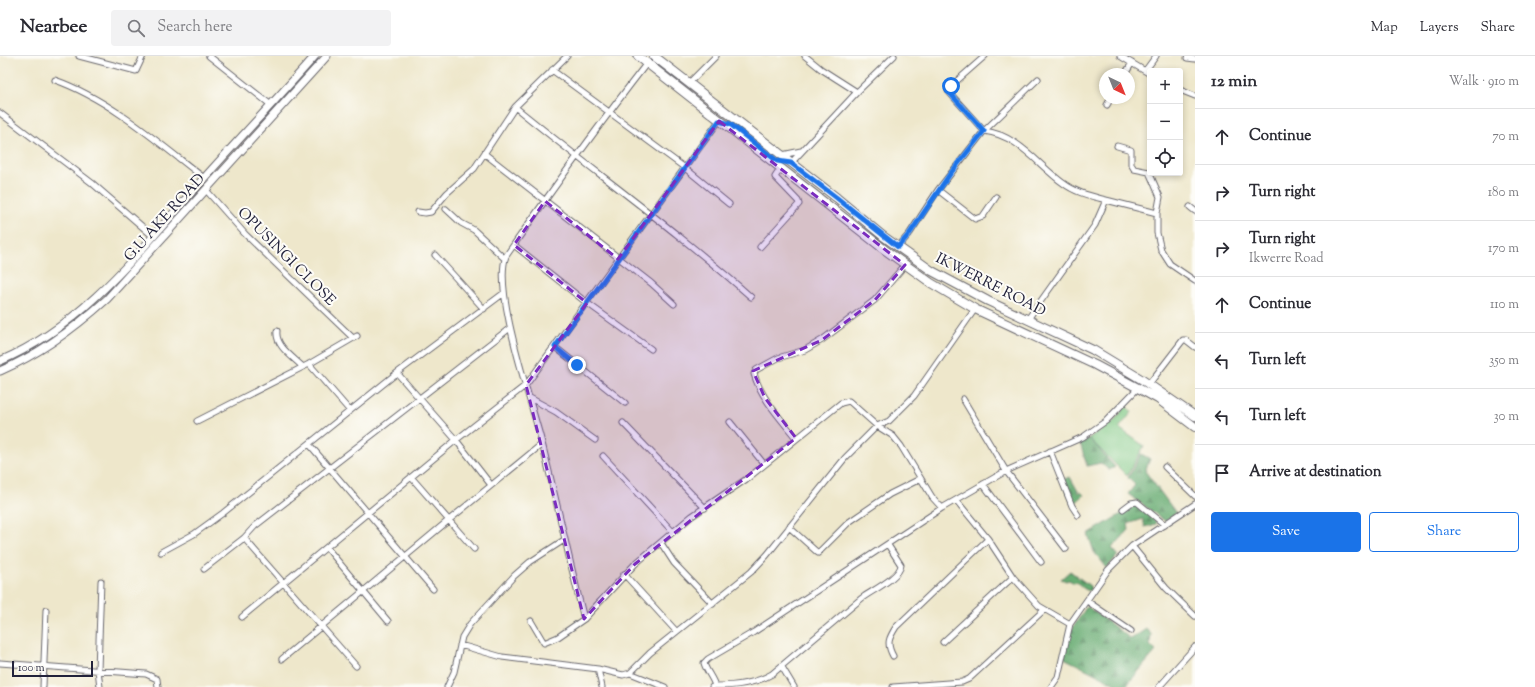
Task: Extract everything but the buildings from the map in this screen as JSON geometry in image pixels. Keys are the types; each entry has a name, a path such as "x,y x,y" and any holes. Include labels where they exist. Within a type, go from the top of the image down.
{"main road":[{"path":"0,361 36,344 70,319 101,293 315,56"},
{"name":"G.U AKE ROAD","path":"0,372 18,364 39,351 90,314 107,299 327,56"},
{"path":"638,56 719,121 906,265 975,309 1070,353 1158,399 1195,426"},
{"name":"IKWERRE ROAD","path":"654,56 898,247 932,271 966,290 1074,340 1149,384 1195,416"},
{"path":"719,121 730,124 777,161 791,163"},
{"path":"1070,353 1074,340"}],"street":[{"path":"79,56 136,71 143,56"},
{"path":"209,56 271,105"},
{"path":"418,212 425,214 431,212 447,193 474,169 515,107 567,56"},
{"path":"689,83 716,56"},
{"path":"805,56 821,69 857,92"},
{"path":"791,163 892,56"},
{"path":"985,56 951,86 948,91 984,131 997,132 1010,139 1023,148 1063,184 1076,191 1157,213"},
{"path":"1120,56 1147,71"},
{"path":"1150,68 1156,56"},
{"path":"1187,58 1195,59"},
{"path":"584,619 542,444 510,328 504,293 502,266 514,245 609,111 647,63"},
{"path":"1129,68 1132,63"},
{"path":"552,70 685,168 729,204"},
{"path":"898,247 910,233 938,190 984,131 1038,78"},
{"path":"55,80 72,86 95,99 154,139 204,178"},
{"path":"1183,91 1195,96"},
{"path":"515,107 651,216 709,259 751,297"},
{"path":"0,113 92,184 153,236"},
{"path":"242,616 327,548 456,440 526,385 719,121"},
{"path":"1117,146 1131,150 1131,164 1134,169 1147,171"},
{"path":"781,156 802,151"},
{"path":"485,154 618,259 651,283 674,304"},
{"path":"760,247 799,204 798,201 775,178 781,168"},
{"path":"1151,176 1160,197 1157,213 1157,232 1161,250 1170,264 1195,281"},
{"name":"OPUSINGI CLOSE","path":"206,190 246,234 355,337 306,365"},
{"path":"938,190 975,219 983,216 996,197"},
{"path":"1028,319 1095,225 1106,200"},
{"path":"1190,207 1195,211"},
{"path":"446,209 461,223 474,230 505,259"},
{"path":"514,245 587,303 651,349"},
{"path":"435,255 484,309"},
{"path":"796,438 765,398 754,374 756,370 778,358 805,350 822,340 875,300 906,265"},
{"path":"161,552 194,534 397,373 504,293"},
{"path":"460,645 502,657 598,669 623,675 630,673 650,653 676,631 713,604 751,572 845,458 877,426 889,420 914,396 975,309"},
{"path":"204,569 244,538 255,526 288,502 510,328"},
{"path":"277,331 276,338 280,344 306,365 350,411"},
{"path":"1149,384 1183,340 1186,340 1195,347"},
{"path":"555,347 625,403"},
{"path":"197,421 306,365"},
{"path":"397,373 456,440 491,485"},
{"path":"888,545 901,565 901,570 897,575 862,598 809,642 782,667 761,680 730,686 714,686 704,663 708,660 888,545 942,508 1006,471 1083,437 1106,421 1138,388"},
{"path":"530,398 556,412 595,440"},
{"path":"963,399 1006,471 1066,549"},
{"path":"531,621 544,643 558,637 584,619 624,574 673,532 748,478 841,403 849,401 877,426 893,436 901,446 932,497 942,508"},
{"path":"623,422 705,508"},
{"path":"730,422 764,464"},
{"path":"309,444 434,589"},
{"path":"282,659 542,444"},
{"path":"1050,451 1072,506 1078,515"},
{"path":"603,456 673,532"},
{"path":"1165,467 1195,496"},
{"path":"411,477 474,549"},
{"path":"789,527 818,553 849,522 890,494 920,479"},
{"path":"983,484 1041,562"},
{"path":"956,500 988,539 1013,577 1044,610 1070,624"},
{"path":"1123,509 1131,503 1137,502 1165,525"},
{"path":"1055,686 1070,624 1108,570 1132,546 1195,504"},
{"path":"244,538 321,628 356,666"},
{"path":"893,656 888,647 888,639 896,626 988,539"},
{"path":"447,687 454,672 462,637 470,624 514,576 530,562 564,540"},
{"path":"661,543 679,569 713,604"},
{"path":"1132,546 1166,588 1195,616"},
{"path":"327,548 388,621"},
{"path":"624,574 676,631"},
{"path":"943,642 1013,577"},
{"path":"100,687 100,675 98,670 102,581"},
{"path":"1087,601 1131,632"},
{"path":"43,687 46,610"},
{"path":"893,687 962,682 969,679 1044,610"},
{"path":"1159,687 1195,647"},
{"path":"0,663 151,674 157,678 158,687"},
{"path":"782,667 794,687"},
{"path":"598,669 602,687"},
{"path":"630,673 664,687"}],"highlighted area":[{"path":"719,121 905,265 875,300 822,340 753,371 765,398 796,438 635,564 584,619 526,385 587,303 514,245 545,201 618,259"}],"green space":[{"path":"1126,406 1132,412 1119,428 1144,446 1127,476 1089,438 1113,422"},
{"path":"1089,438 1115,467 1109,470 1101,463 1087,466 1080,443"},
{"path":"1141,454 1150,459 1145,471 1176,513 1165,521 1128,494 1135,485 1128,478"},
{"path":"1070,477 1079,493 1081,492 1084,495 1073,505 1062,480"},
{"path":"1136,505 1157,522 1156,524 1145,527 1143,519 1128,524 1129,530 1112,548 1118,555 1107,568 1094,552 1088,534"},
{"path":"1070,571 1090,586 1091,591 1083,588 1077,582 1074,583 1069,580 1066,581 1061,579"},
{"path":"1087,606 1131,639 1146,629 1151,634 1150,645 1156,651 1125,687 1121,687 1064,658 1068,635"}],"route":[{"path":"577,365 555,347 719,121 730,124 777,161 791,163 898,247 910,233 938,190 984,131 948,91 951,86"}]}
